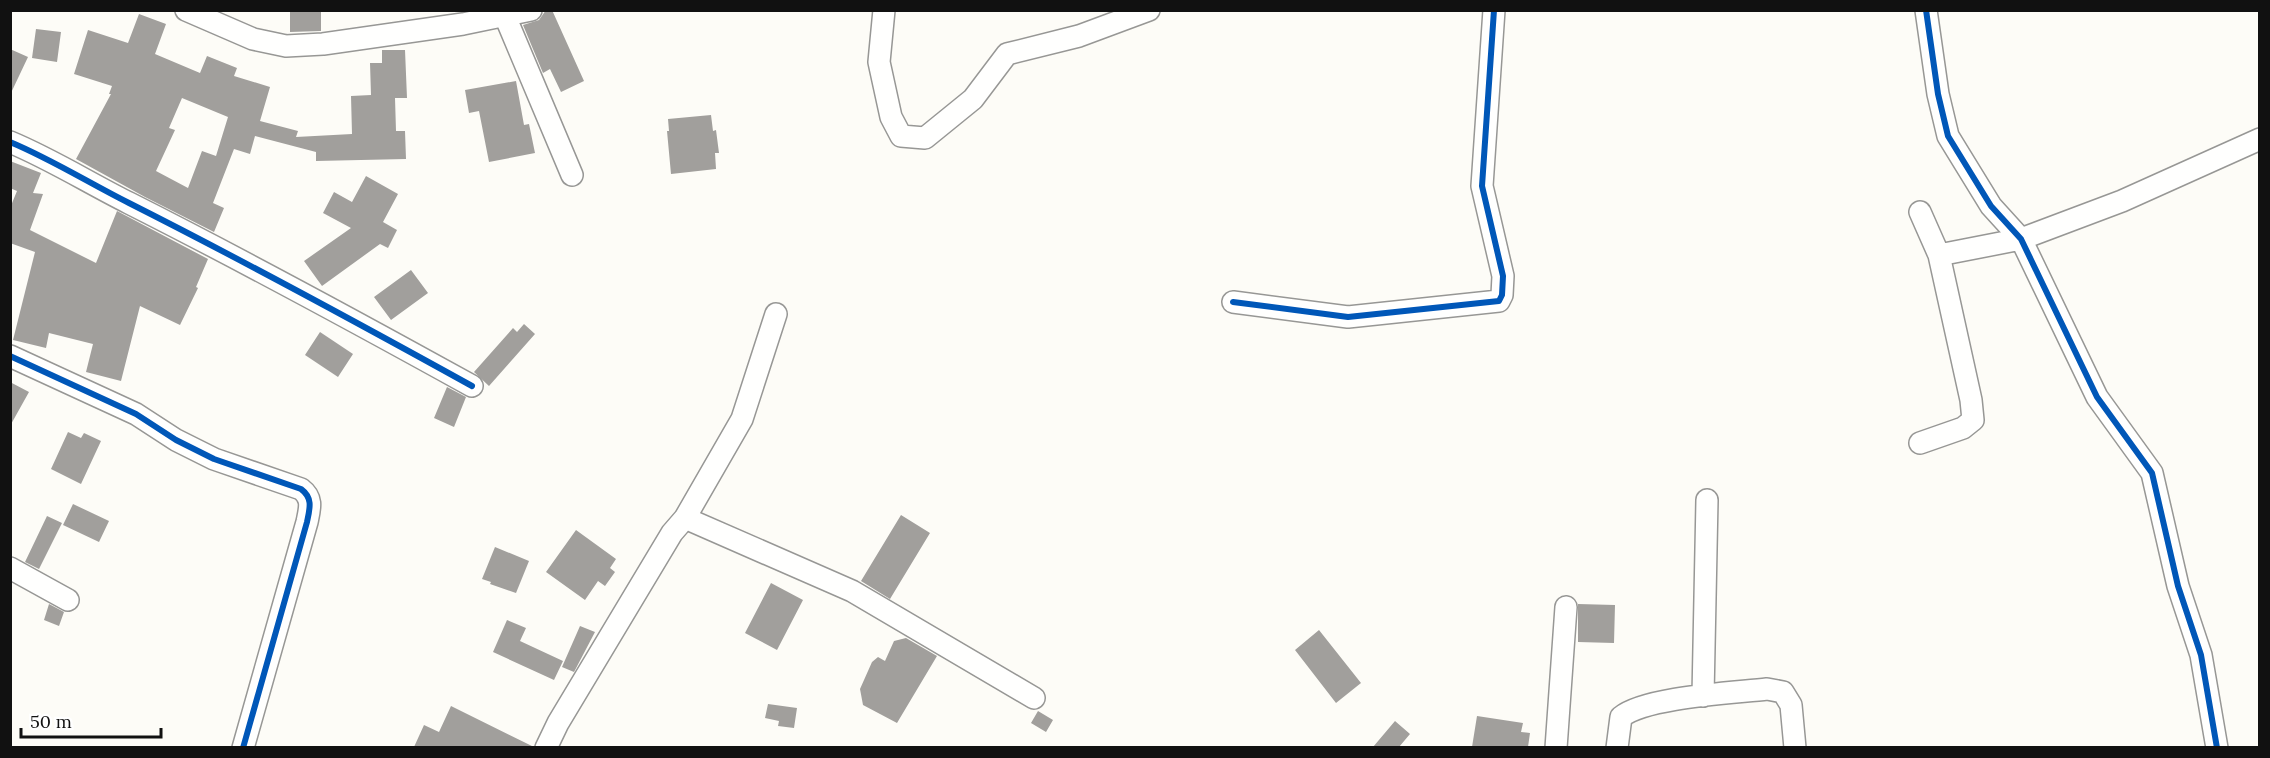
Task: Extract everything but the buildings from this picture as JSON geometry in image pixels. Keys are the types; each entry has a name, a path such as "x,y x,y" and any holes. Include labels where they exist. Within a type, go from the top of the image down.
{"street":[{"path":"186,10 253,39 286,46 323,44 463,24 531,10"},
{"path":"884,10 879,62 891,117 901,136 925,138 973,99 1008,54 1079,36 1149,10"},
{"path":"1233,302 1348,317 1499,301 1503,276 1482,186 1494,10"},
{"path":"1926,10 1938,94 1948,136 1991,206 2021,239 2097,397 2152,472 2178,586 2201,656 2217,747"},
{"path":"505,16 572,175"},
{"path":"1939,255 2021,239 2122,201 2259,139"},
{"path":"10,142 38,154 221,249 472,386"},
{"path":"1920,212 1939,255 1971,400 1973,420 1963,428 1920,443"},
{"path":"546,747 558,723 672,533 685,518 742,419 776,314"},
{"path":"10,356 136,414 176,440 214,459 301,489 310,498 307,522 243,747"},
{"path":"1703,696 1707,500"},
{"path":"685,518 852,591 1034,698"},
{"path":"10,568 68,600"},
{"path":"1556,747 1566,607"},
{"path":"1617,747 1621,717 1630,710 1654,703 1767,689 1783,692 1791,705 1795,747"}],"cycle path":[{"path":"1233,302 1348,317 1499,301 1502,295 1503,276 1482,186 1494,10"},
{"path":"1926,10 1938,94 1948,136 1991,206 2021,239 2097,397 2152,473 2178,586 2201,655 2217,748"},
{"path":"10,142 55,163 258,270 472,386"},
{"path":"10,356 136,414 176,440 214,459 305,492 310,508 307,522 243,748"}]}
